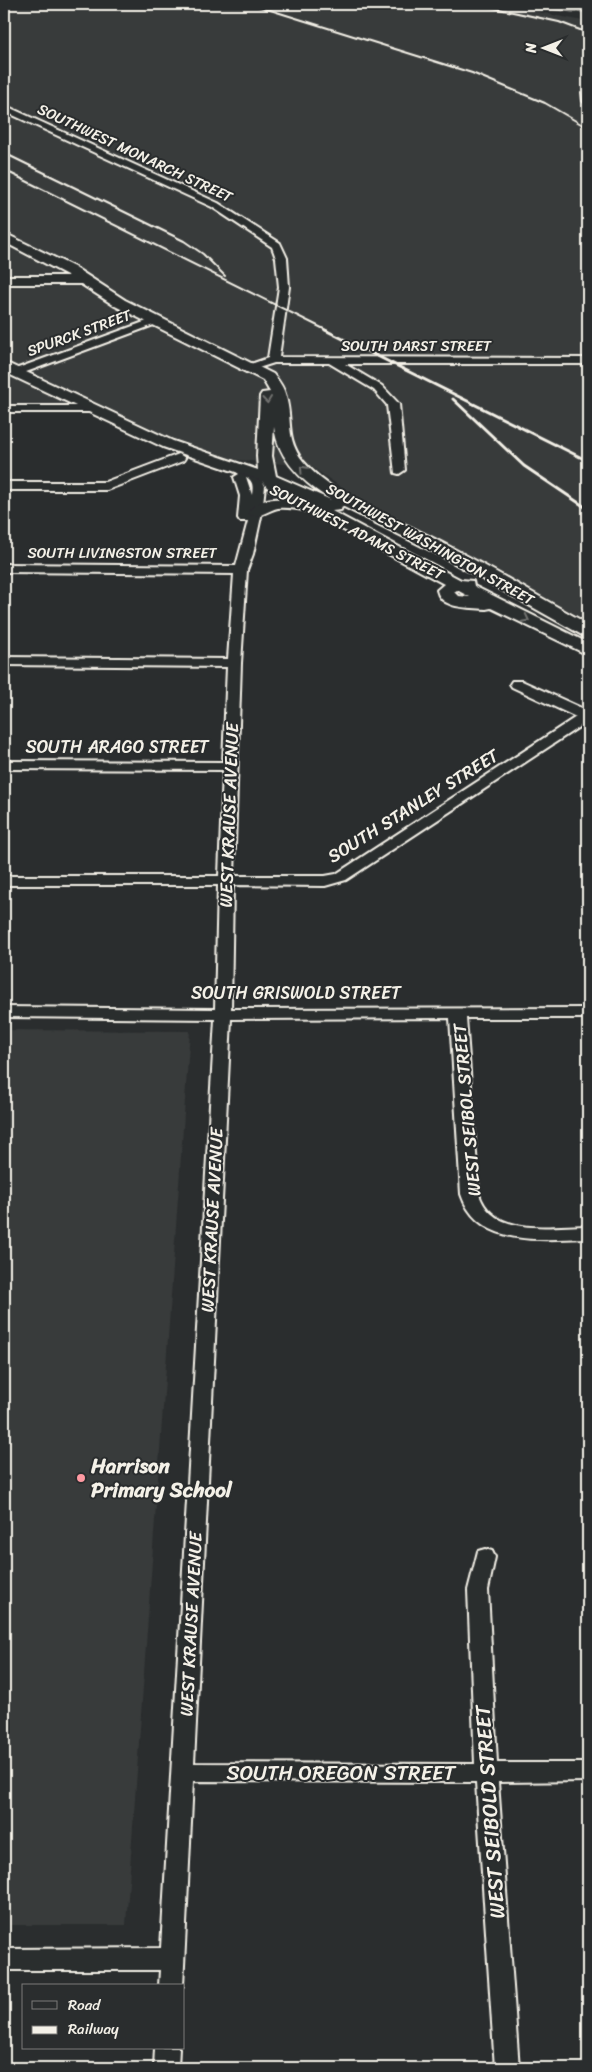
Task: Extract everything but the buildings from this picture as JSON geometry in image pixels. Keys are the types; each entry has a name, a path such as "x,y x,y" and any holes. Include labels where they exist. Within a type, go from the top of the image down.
{"main road":[{"name":"SOUTHWEST WASHINGTON STREET","path":"4,237 64,267 107,295 155,321 224,353 248,368 268,377 278,390 284,441 296,462 315,480 348,502 424,540 588,632"},
{"path":"4,280 84,280"},
{"name":"SOUTHWEST WASHINGTON STREET","path":"248,368 261,383 267,395 266,451 263,480"},
{"name":"SOUTHWEST ADAMS STREET","path":"9,370 24,381 168,444 334,506 588,632"},
{"name":"SOUTHWEST ADAMS STREET","path":"87,409 178,458 237,470"},
{"path":"237,470 266,451"},
{"name":"SOUTHWEST ADAMS STREET","path":"263,480 457,584"},
{"path":"256,512 276,503 312,507"},
{"path":"492,586 457,584 445,590 448,597 461,601 501,606 588,650"}],"street":[{"name":"SOUTHWEST MONARCH STREET","path":"4,108 215,205 276,245 282,255 284,291 275,333 273,360"},
{"name":"SPURCK STREET","path":"9,370 155,321"},
{"name":"SOUTH DARST STREET","path":"248,368 273,360 588,361"},
{"path":"333,360 378,388 393,404 399,470"},
{"path":"4,409 87,409"},
{"path":"4,486 107,486 178,458"},
{"path":"237,470 246,496 241,570"},
{"name":"WEST KRAUSE AVENUE","path":"171,1984 224,1014 226,881 234,663 241,570 247,554 263,480"},
{"name":"SOUTH LIVINGSTON STREET","path":"4,568 241,570"},
{"path":"4,661 234,663"},
{"path":"518,684 587,716"},
{"name":"SOUTH STANLEY STREET","path":"4,880 325,881 341,877 587,716"},
{"name":"SOUTH ARAGO STREET","path":"4,765 230,766"},
{"name":"SOUTH GRISWOLD STREET","path":"4,1012 224,1014 588,1013"},
{"name":"WEST SEIBOL STREET","path":"458,1012 470,1194 477,1210 487,1220 497,1226 518,1232 588,1232"},
{"name":"WEST SEIBOLD STREET","path":"485,1557 478,1590 486,1774 507,2068"},
{"name":"SOUTH OREGON STREET","path":"184,1772 486,1774 588,1772"},
{"path":"4,1960 172,1959"},
{"path":"166,2068 167,2050"}],"shaded area":[{"path":"4,4 499,4 588,22 588,621 351,494 310,466 225,459 202,453 159,436 102,406 4,406"},
{"path":"510,4 588,4 588,12 572,12"},
{"name":"Harrison Primary School","path":"4,1030 190,1031 126,1925 4,1925"}],"railway":[{"path":"251,4 472,73 545,103 588,128"},
{"path":"476,4 559,22 588,33"},
{"path":"581,92 582,101 588,108"},
{"path":"4,153 184,241 203,254 225,276"},
{"path":"4,170 328,331"},
{"path":"325,330 588,461"},
{"path":"453,399 524,466 588,509"}],"place":[{"name":"Harrison Primary School","path":"81,1478"}]}
